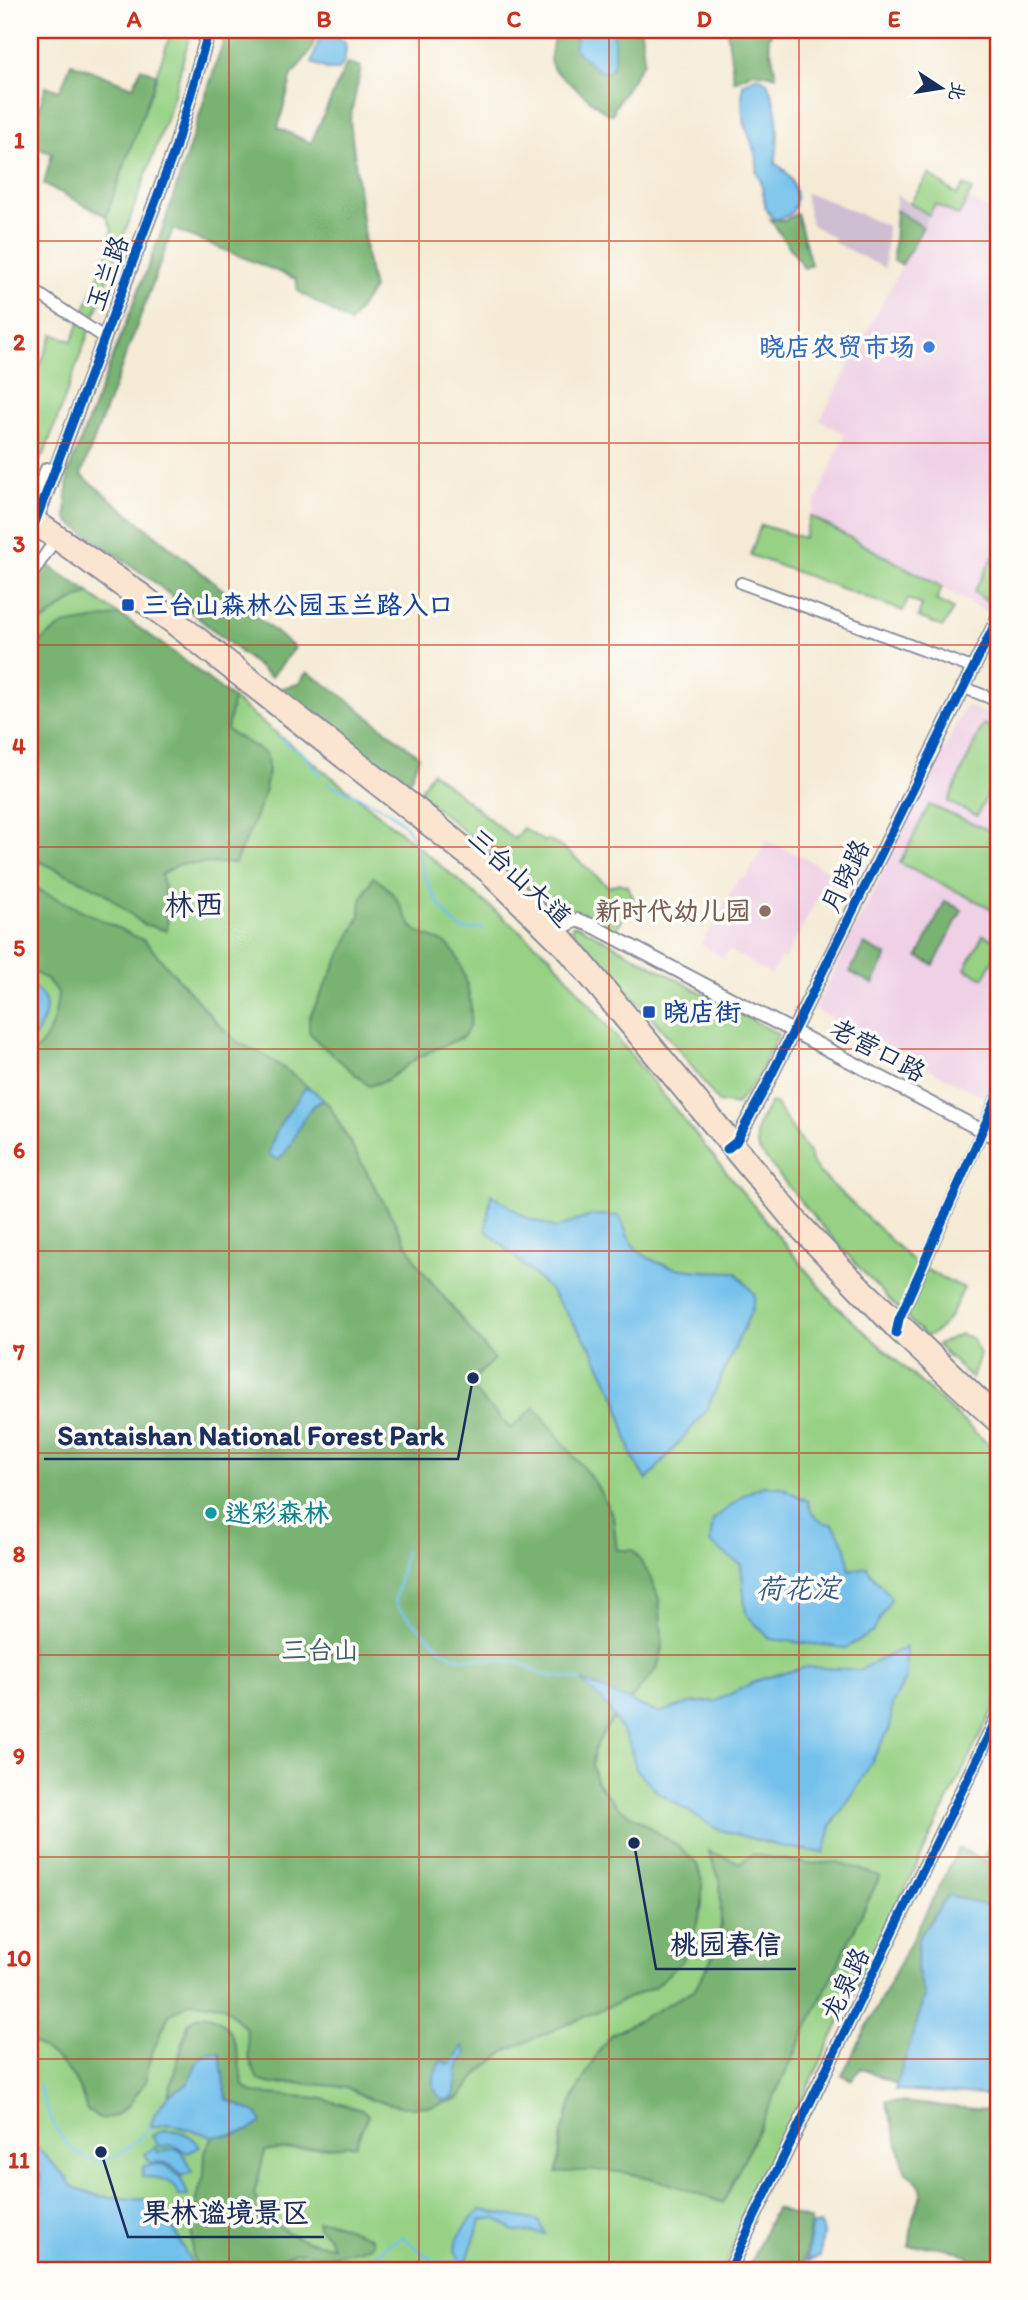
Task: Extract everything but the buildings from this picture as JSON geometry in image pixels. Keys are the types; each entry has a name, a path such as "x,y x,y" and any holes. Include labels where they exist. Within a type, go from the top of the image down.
{"main road":[{"name":"三台山大道","path":"32,518 54,541 170,625 487,875 555,934"},
{"name":"三台山大道","path":"32,518 181,619 496,870 555,934 731,1146 794,1227 998,1427"},
{"name":"三台山大道","path":"897,1326 998,1414"}],"street":[{"name":"玉兰路","path":"103,336 172,136 201,30"},
{"name":"玉兰路","path":"32,518 175,149 209,30"},
{"path":"30,288 103,336"},
{"path":"30,573 35,570 54,541"},
{"path":"741,583 972,668"},
{"name":"月晓路","path":"731,1146 998,618"},
{"path":"962,687 998,701"},
{"name":"老营口路","path":"555,934 577,920 591,925 998,1139"},
{"path":"897,1326 998,1095"},
{"name":"龙泉路","path":"730,2270 998,1716"}],"shaded area":[{"path":"805,193 821,197 887,226 885,268 833,242 834,238 811,224"},
{"path":"896,195 929,215 923,227 896,210"},
{"name":"晓店农贸市场","path":"968,198 998,215 998,590 986,612 810,516 845,434 820,420 935,204 959,216"},
{"path":"966,705 998,718 998,1073 987,1099 815,1009"},
{"name":"新时代幼儿园","path":"766,841 831,873 785,959 781,957 771,975 729,950 723,958 701,944 739,878 746,878"}],"green space":[{"path":"172,30 191,30 170,109 45,452 30,467 30,389 53,334 72,341 110,247 112,229 106,216"},
{"path":"227,30 318,30 310,52 292,75 278,128 311,143 347,63 361,67 350,120 373,289 350,323 298,291 296,279 173,229 81,475 295,648 271,677 153,581 69,522 66,516 68,473 164,225"},
{"path":"555,30 641,30 644,61 613,114 606,113 554,70 550,61"},
{"path":"727,30 770,30 771,35 768,36 776,76 754,72 734,81"},
{"path":"71,63 133,87 141,68 157,75 106,216 44,184 52,153 30,144 30,136 46,86 60,91"},
{"path":"929,174 957,195 964,185 972,190 959,216 935,204 929,215 910,203"},
{"path":"896,210 923,227 902,265 893,260"},
{"path":"797,213 811,265 804,268 770,219 784,221"},
{"path":"810,516 942,587 936,600 953,609 943,627 918,617 922,605 908,599 903,611 750,555 761,525 804,538"},
{"path":"998,548 998,582 988,600 985,600 974,592"},
{"path":"30,553 177,655 370,807 551,957 833,1303 998,1453 998,1699 753,2200 723,2270 30,2270"},
{"path":"44,563 90,593 66,605 30,630 30,578 39,572"},
{"path":"121,615 233,699 227,730 266,754 268,766 264,794 235,863 180,864 161,875 168,905 167,931 143,924 101,890 30,857 30,649 63,625"},
{"path":"307,672 336,691 419,756 412,776 405,785 279,689 298,684"},
{"path":"983,724 998,730 998,772 977,816 948,802"},
{"path":"432,772 514,839 523,828 545,842 547,839 566,850 609,887 619,883 628,886 634,900 617,928 612,929 583,913 561,917 500,861 421,795 420,791"},
{"path":"929,805 998,834 998,912 900,863"},
{"path":"373,877 393,894 415,930 445,943 457,957 468,992 471,1015 469,1027 463,1037 420,1056 387,1080 369,1086 309,1032 309,1018 360,916 361,900"},
{"name":"三台山","path":"33,887 145,941 220,1026 239,1043 264,1055 295,1076 329,1105 421,1269 494,1359 468,1385 511,1429 535,1407 596,1484 613,1516 617,1550 633,1550 649,1574 659,1599 663,1648 657,1669 605,1729 594,1750 592,1765 596,1781 617,1806 678,1846 697,1864 702,1878 702,1905 693,1937 682,1962 654,1987 507,2050 480,2072 458,2099 433,2106 404,2107 369,2099 346,2087 300,2083 271,2084 258,2080 249,2058 246,2029 222,2005 191,2002 169,2015 151,2055 145,2082 129,2105 115,2116 102,2119 87,2111 79,2087 67,2069 30,2041 30,1053 43,1043 47,1035 54,1018 58,992 46,979 30,970 30,893"},
{"path":"945,901 962,910 934,965 918,957"},
{"path":"577,925 778,1034 757,1079 736,1105 718,1102 648,1014 572,931 572,926"},
{"path":"983,935 998,942 998,949 984,978 965,969"},
{"path":"864,944 887,956 873,984 850,972"},
{"path":"770,1103 775,1104 819,1172 918,1266 964,1288 949,1317 939,1329 926,1336 922,1333 838,1244 759,1150 757,1131"},
{"path":"960,1334 972,1338 980,1354 972,1379 937,1345"},
{"path":"994,1835 998,1837 998,1863 984,1855"},
{"path":"959,1848 998,1867 998,1909 948,1895 917,1968 925,1997 897,2085 861,2068 852,2080 842,2075"},
{"path":"708,1851 741,1863 752,1854 807,1864 838,1862 880,1876 723,2203 671,2184 631,2174 595,2170 557,2173 562,2133 573,2098 600,2049 611,2035 694,1990 717,1949 721,1925 720,1880"},
{"path":"203,2015 224,2024 230,2032 243,2085 253,2093 319,2098 363,2110 368,2115 355,2145 265,2151 254,2195 276,2224 296,2237 332,2246 317,2222 328,2221 371,2237 373,2243 369,2247 327,2257 304,2252 294,2253 272,2262 270,2270 199,2270 192,2256 192,2227 204,2176 205,2152 213,2136 233,2135 250,2130 255,2113 226,2099 220,2053 201,2058 189,2083 168,2095 188,2024 193,2018"},
{"path":"886,2101 998,2111 998,2270 979,2270 967,2256 948,2249 909,2247 913,2218 922,2193 919,2184 906,2173"},
{"path":"775,2209 811,2220 804,2263 783,2267 782,2270 747,2270"}],"water":[{"path":"578,30 614,30 612,68 604,73 597,70 574,49"},
{"path":"322,35 340,38 345,42 345,57 338,70 329,70 312,63"},
{"path":"757,76 767,82 776,112 778,143 775,164 789,176 796,194 792,212 785,217 773,219 766,209 761,181 756,172 755,154 742,110 743,84"},
{"path":"30,985 43,997 46,1011 30,1043"},
{"path":"305,1088 313,1090 323,1100 308,1112 285,1153 278,1160 269,1154 275,1134"},
{"path":"491,1194 527,1218 556,1228 594,1215 620,1216 632,1243 644,1255 682,1269 736,1272 755,1295 752,1310 706,1411 647,1480 632,1456 617,1400 592,1349 549,1289 486,1230"},
{"name":"荷花淀","path":"763,1486 781,1487 808,1501 810,1510 816,1517 833,1524 846,1547 850,1570 867,1567 888,1594 891,1598 873,1632 846,1648 770,1639 746,1614 741,1565 710,1543 713,1520 745,1494"},
{"path":"906,1647 906,1677 892,1705 890,1728 857,1788 831,1826 824,1853 779,1846 717,1829 656,1791 636,1769 630,1745 608,1707 581,1680 658,1713 690,1703 716,1701 761,1679 807,1667 859,1670"},
{"path":"948,1895 998,1909 998,2096 895,2090 925,1997 917,1968 918,1939"},
{"path":"463,2046 466,2053 459,2065 454,2097 443,2101 434,2087 440,2061 451,2064"},
{"path":"208,2053 220,2053 226,2099 255,2113 262,2122 250,2130 233,2135 213,2136 168,2124 150,2128 155,2113 168,2095 188,2084 197,2062"},
{"path":"164,2130 184,2133 193,2138 200,2147 188,2153 172,2145 159,2147 152,2136"},
{"path":"30,2140 73,2187 99,2196 149,2200 165,2213 195,2270 30,2270 30,2208 37,2199 41,2180 30,2160"},
{"path":"155,2147 158,2152 172,2149 181,2152 192,2172 182,2176 168,2164 150,2163 145,2154"},
{"path":"161,2164 179,2176 188,2195 179,2195 172,2185 164,2180 142,2177 143,2166"},
{"path":"481,2210 539,2221 546,2234 514,2231 496,2218 481,2220 466,2263 457,2255 456,2243 467,2224"},
{"path":"820,2224 823,2233 820,2257 807,2261 811,2226"}],"waterway":[{"path":"280,738 291,747"},
{"path":"296,749 306,756 321,776"},
{"path":"327,783 380,807 399,820 413,838 427,881 445,912 463,930 483,928"},
{"path":"405,1551 395,1599 398,1608 444,1651 466,1658 519,1662 541,1674 581,1680"},
{"path":"39,2085 57,2129 77,2153 90,2159 104,2160 121,2153 150,2128"},
{"path":"361,2270 388,2244 403,2237 436,2261 444,2263 461,2259"}],"cycle path":[{"path":"33,528 175,149 209,30"},
{"path":"727,1149 736,1142 764,1090 998,618"},
{"path":"896,1333 899,1319 998,1095"},
{"path":"730,2270 998,1716"}],"place":[{"name":"晓店农贸市场","path":"929,347"},
{"name":"三台山森林公园玉兰路入口","path":"128,605"},
{"name":"新时代幼儿园","path":"765,911"},
{"name":"晓店街","path":"649,1012"},
{"name":"Santaishan National Forest Park","path":"473,1378"},
{"name":"迷彩森林","path":"211,1513"},
{"name":"桃园春信","path":"634,1843"},
{"name":"果林谧境景区","path":"101,2152"}],"district":[{"name":"林西","path":"194,904"}]}
